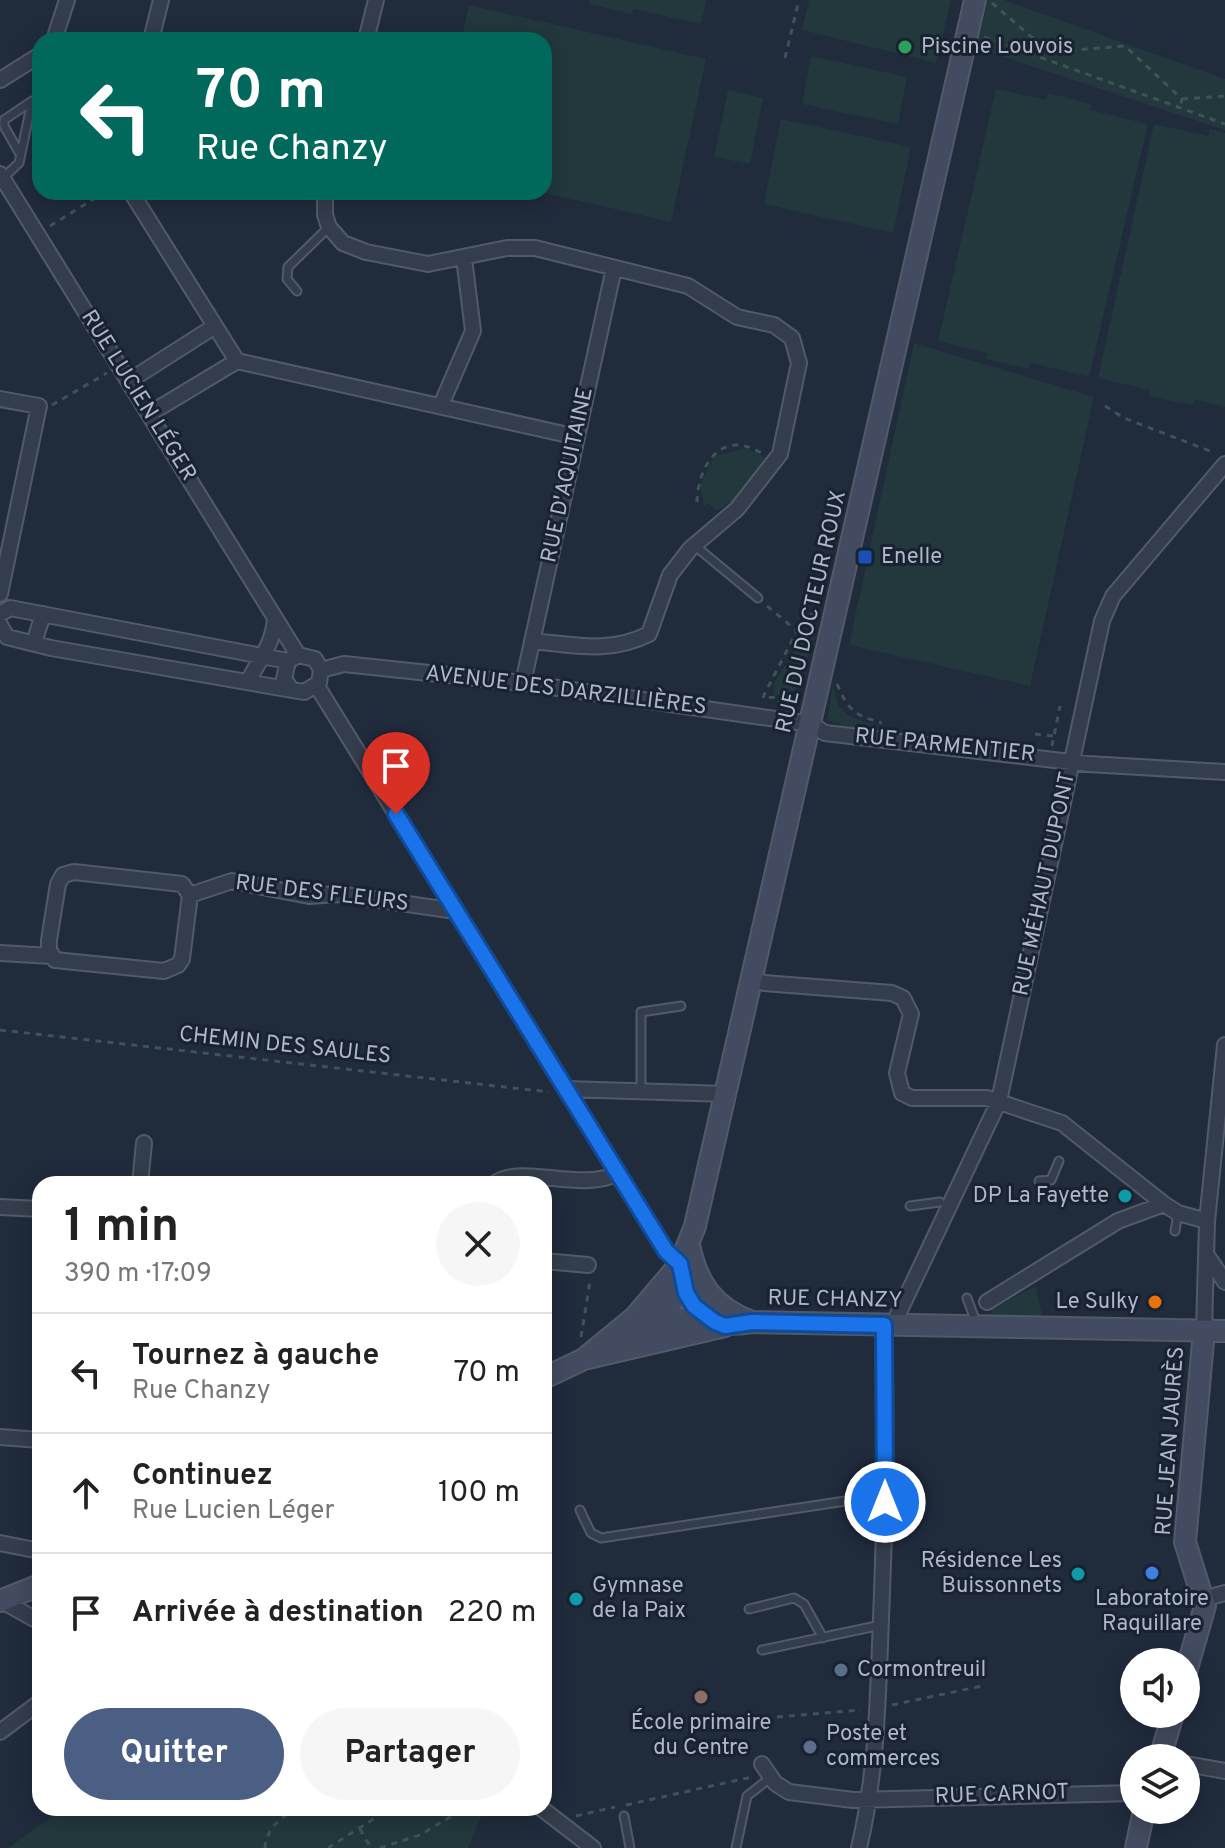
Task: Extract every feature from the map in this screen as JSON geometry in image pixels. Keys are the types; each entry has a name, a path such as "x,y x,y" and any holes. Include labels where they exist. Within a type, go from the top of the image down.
{"street":[{"path":"59,32 67,0"},
{"path":"153,32 161,0"},
{"path":"368,32 376,0"},
{"name":"RUE DU DOCTEUR ROUX","path":"680,1264 690,1239 754,979 968,31 984,1"},
{"path":"0,80 32,60"},
{"path":"0,197 1,176"},
{"name":"RUE LUCIEN LÉGER","path":"1,176 275,618 293,658"},
{"path":"136,200 237,361"},
{"path":"325,200 329,227 343,243 414,263 464,258 507,248 535,248 688,286 737,317 774,325 792,338 799,363 780,454 737,509 694,545 670,575 649,634 625,646 595,647 532,641"},
{"path":"441,405 473,331 473,307 464,258"},
{"name":"RUE D'AQUITAINE","path":"523,683 614,268"},
{"path":"129,381 215,326"},
{"path":"149,414 237,361 577,437"},
{"path":"0,399 39,406 0,594"},
{"name":"RUE MÉHAUT DUPONT","path":"889,1325 944,1204 999,1101 1102,621 1113,596 1225,462"},
{"path":"0,614 10,608 261,656 293,658"},
{"path":"34,643 43,614"},
{"path":"248,682 261,656 273,643 275,618"},
{"path":"0,625 7,637 34,643 304,692 317,686"},
{"name":"RUE LUCIEN LÉGER","path":"293,658 310,656 321,670"},
{"name":"RUE LUCIEN LÉGER","path":"291,689 284,672 293,658"},
{"name":"AVENUE DES DARZILLIÈRES","path":"321,670 344,664 523,683 811,724"},
{"path":"321,670 317,686 666,1251 680,1264 686,1293 694,1306 720,1324"},
{"name":"RUE PARMENTIER","path":"811,724 825,733 1050,757 1088,764 1225,772"},
{"path":"0,953 52,956 63,964 171,969 182,959 190,895 182,884 74,872 63,875 58,884 49,940 52,956"},
{"name":"RUE DES FLEURS","path":"190,895 232,881 309,896 338,894 456,911"},
{"path":"754,979 764,983 892,993 903,998 911,1014 897,1073 902,1093 912,1098 987,1098 1062,1123 1072,1136 1164,1204 1178,1213 1207,1221"},
{"path":"1204,1331 1207,1221 1225,1045"},
{"path":"566,1089 727,1094"},
{"path":"141,1176 144,1143"},
{"path":"552,1179 605,1180 618,1173"},
{"path":"987,1302 1118,1221 1164,1204"},
{"path":"0,1207 32,1209"},
{"path":"690,1239 693,1263 707,1293 721,1308 752,1322"},
{"path":"1208,1257 1225,1282"},
{"path":"552,1262 588,1265"},
{"path":"552,1374 614,1345 672,1324 680,1264"},
{"path":"614,1345 680,1264"},
{"name":"RUE CHANZY","path":"672,1324 752,1322 1225,1331"},
{"path":"859,1848 871,1800 878,1709 889,1325"},
{"name":"RUE JEAN JAURÈS","path":"1204,1331 1185,1542 1204,1599"},
{"path":"0,1437 32,1439"},
{"path":"0,1543 32,1549"},
{"path":"1,1601 32,1588"},
{"path":"1192,1648 1204,1599 1225,1593"},
{"path":"1,1601 32,1618"},
{"path":"0,1732 32,1708"},
{"path":"1200,1767 1225,1771"},
{"name":"RUE CARNOT","path":"767,1772 789,1792 871,1800 1120,1793"},
{"path":"552,1816 593,1848"},
{"path":"1137,1848 1141,1824"}],"lane":[{"path":"1,176 19,163 32,101 4,120 4,126 20,154"},
{"path":"297,291 287,279 288,267 329,227"},
{"path":"694,545 758,598"},
{"path":"641,1091 641,1012 681,1006"},
{"path":"1039,1181 1051,1180 1059,1161"},
{"path":"927,1195 944,1204"},
{"path":"910,1206 944,1204"},
{"path":"1175,1231 1178,1213"},
{"path":"967,1298 974,1308 977,1327"},
{"path":"580,1510 591,1533 601,1538 885,1495"},
{"path":"749,1609 794,1598 804,1604 823,1638"},
{"path":"762,1650 881,1625"},
{"path":"736,1848 747,1796 767,1772"},
{"path":"624,1816 630,1848"}],"path":[{"path":"785,58 799,0"},
{"path":"984,1 1049,52 1125,46 1182,99 1225,96"},
{"path":"968,31 1225,124"},
{"path":"1045,61 1049,52"},
{"path":"1180,108 1182,99"},
{"path":"37,233 92,200"},
{"path":"39,406 56,404 106,376 112,354"},
{"path":"1105,406 1124,418 1225,462"},
{"path":"697,502 698,478 718,451 730,446 747,446 774,461"},
{"path":"758,598 797,631"},
{"path":"787,720 777,697 763,698 797,631 822,601"},
{"path":"835,678 844,703 853,712 892,726"},
{"path":"1050,757 1060,706"},
{"path":"1035,734 1076,739"},
{"name":"CHEMIN DES SAULES","path":"0,1030 545,1092 566,1089"},
{"path":"580,1362 591,1276 588,1265"},
{"path":"753,1719 878,1709 982,1686"},
{"path":"557,1820 767,1772"},
{"path":"265,1848 265,1839 276,1823 286,1816"},
{"path":"328,1848 376,1816"},
{"path":"380,1848 420,1835 452,1816"},
{"path":"360,1829 371,1848"}],"green space":[{"path":"590,0 706,0 701,24 634,9 632,14 589,4"},
{"name":"Piscine Louvois","path":"809,0 951,0 936,63 802,30"},
{"path":"988,0 1004,0 1225,79 1225,130 977,48"},
{"path":"469,5 706,59 671,222 552,195 552,32 463,32"},
{"path":"811,56 907,77 898,124 802,104"},
{"path":"996,89 1046,100 1048,93 1092,104 1091,110 1148,124 1089,377 1031,363 1029,369 986,359 987,353 938,341"},
{"path":"728,90 763,98 750,164 714,157"},
{"path":"781,119 911,147 893,233 764,204"},
{"path":"1154,124 1208,136 1210,129 1225,133 1225,407 1195,400 1193,405 1149,396 1150,390 1098,378"},
{"path":"914,343 1094,397 1030,686 849,645"},
{"path":"746,448 766,458 759,473 746,489 723,507 716,511 709,503 704,506 700,484 715,456"},
{"path":"806,633 816,634 796,690 774,696 773,684"},
{"path":"833,685 838,705 849,716 896,733 841,727 840,723 827,721"},
{"path":"1036,1286 1043,1320 993,1319 992,1309"},
{"path":"53,1816 482,1816 468,1848 8,1848"}],"place":[{"name":"Piscine Louvois","path":"905,47"},
{"name":"Enelle","path":"865,557"},
{"name":"DP La Fayette","path":"1125,1196"},
{"name":"Le Sulky","path":"1155,1302"},
{"name":"Laboratoire Raquillare","path":"1152,1573"},
{"name":"Résidence Les Buissonnets","path":"1078,1574"},
{"name":"Gymnase de la Paix","path":"576,1599"},
{"name":"Cormontreuil","path":"841,1670"},
{"name":"École primaire du Centre","path":"701,1697"},
{"name":"Poste et commerces","path":"810,1747"}],"route":[{"path":"396,814 666,1251 680,1264 686,1293 694,1306 706,1317 725,1326 752,1322 884,1325 885,1502"}]}
